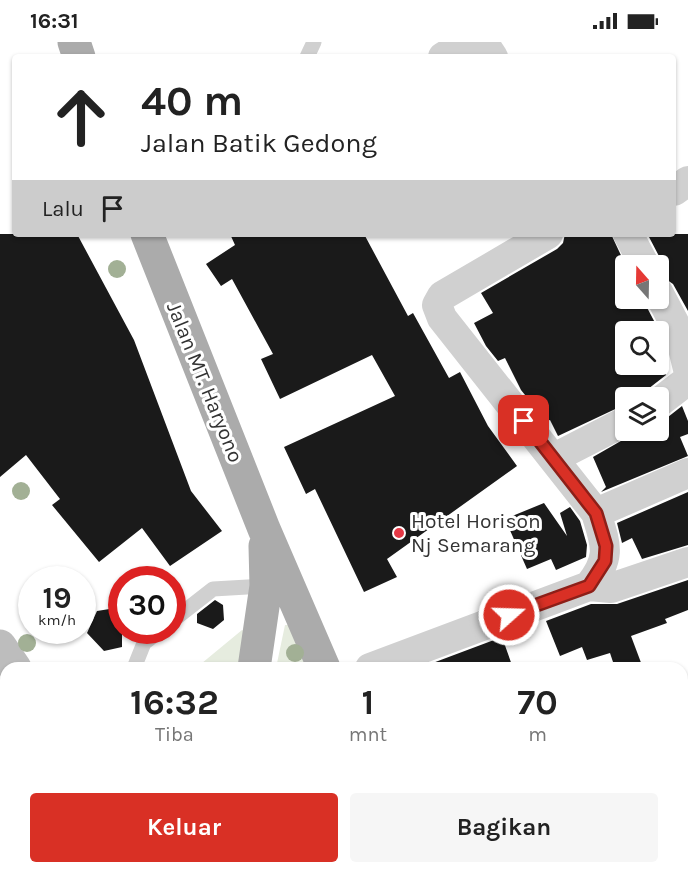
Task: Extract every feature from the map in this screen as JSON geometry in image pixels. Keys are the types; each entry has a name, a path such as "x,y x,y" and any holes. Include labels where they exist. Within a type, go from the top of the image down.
{"main road":[{"name":"Jalan MT. Haryono","path":"148,237 264,529 321,662"},
{"name":"Jalan MT. Haryono","path":"255,662 266,586 264,529"},
{"path":"0,646 11,662"}],"street":[{"path":"447,54 467,42"},
{"path":"543,237 442,296 437,305 442,318 596,513 606,546 605,561 589,586"},
{"path":"630,237 639,255"},
{"path":"669,308 683,329 688,369"},
{"path":"669,395 688,380"},
{"path":"554,458 615,427"},
{"path":"596,513 688,473"},
{"path":"386,662 589,586 611,588 688,562"}],"lane":[{"path":"186,610 213,589 266,586"},
{"path":"136,662 144,644"}],"shaded area":[{"path":"285,625 292,625 310,662 277,662"},
{"path":"242,630 248,633 242,662 203,662"}],"building":[{"path":"0,234 12,234 12,237 79,237 134,340 191,491 222,531 170,566 142,528 99,562 52,505 60,499 26,455 0,477"},
{"path":"676,234 688,234 688,311 673,284 669,281 669,255 658,255 649,237 676,237"},
{"path":"231,237 366,237 408,316 413,313 449,378 460,372 488,426 517,466 387,559 397,577 364,592 315,489 306,494 284,447 395,396 372,355 280,399 261,359 273,354 232,279 221,286 206,264 235,245"},
{"path":"564,237 612,237 621,255 615,255 615,309 648,309 654,321 615,321 615,375 666,375 651,387 615,387 615,409 558,436 550,420 546,421 521,390 505,358 498,361 486,346 474,323 493,313 481,293 557,249 563,243"},
{"path":"682,406 688,421 688,434 680,437 688,456 601,492 606,487 593,457 621,441 669,441 669,416"},
{"path":"688,492 688,545 642,559 632,538 622,543 617,523"},
{"path":"544,503 567,536 560,513 570,507 580,521 587,545 586,557 556,570 551,559 527,569 505,519"},
{"path":"688,580 688,610 665,619 667,623 631,636 641,662 613,662 610,653 587,660 582,647 560,656 546,621 591,604 617,604"},
{"path":"215,600 223,605 224,620 213,629 197,623 197,614"},
{"path":"108,609 108,644 122,644 122,647 104,651 96,643 97,611"},
{"path":"502,637 511,662 435,662"}],"place":[{"name":"Hotel Horison Nj Semarang","path":"399,533"}],"route":[{"path":"509,615 589,586 599,574 605,561 606,546 596,513 524,421"}]}
